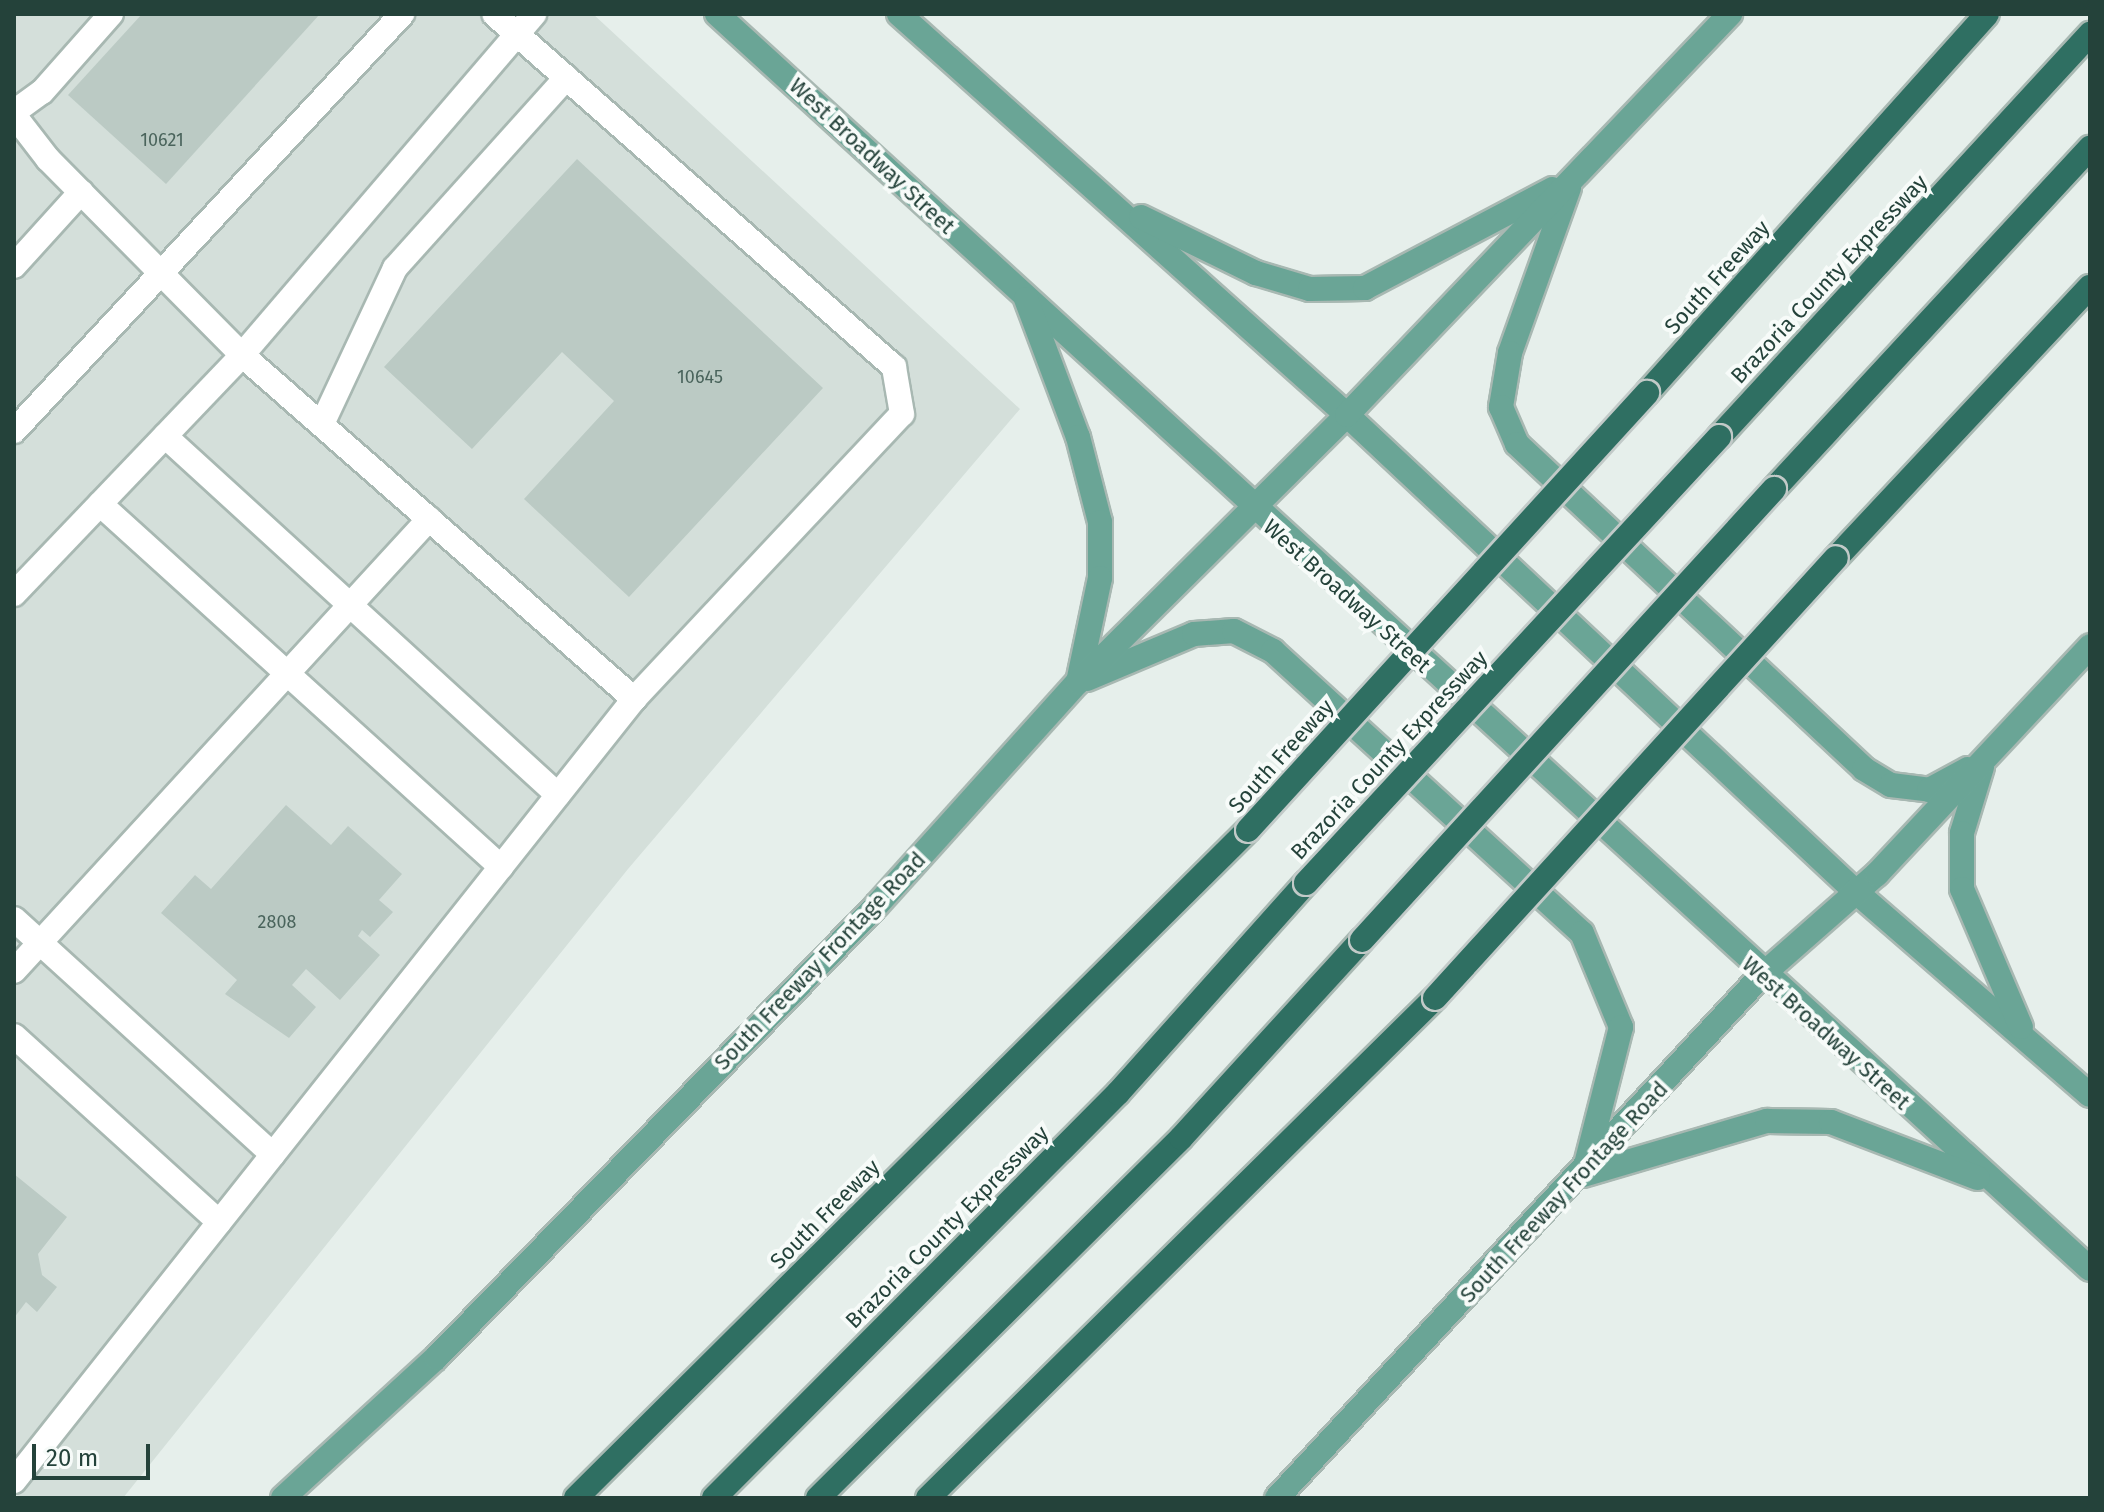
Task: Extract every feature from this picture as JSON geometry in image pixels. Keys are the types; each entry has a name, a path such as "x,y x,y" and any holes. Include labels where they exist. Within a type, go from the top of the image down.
{"highway":[{"name":"South Freeway","path":"576,1498 1248,830 1987,14"},
{"name":"Brazoria County Expressway","path":"714,1498 1118,1093 1306,883 2090,34"},
{"path":"818,1498 1181,1138 2090,148"},
{"path":"928,1498 1435,998 1836,558 2090,287"}],"main road":[{"name":"West Broadway Street","path":"717,14 1252,509 1762,975 2090,1269"},
{"path":"899,14 1347,415 1855,891 2090,1095"},
{"name":"South Freeway Frontage Road","path":"283,1498 456,1337 876,906 1078,682 1347,415 1730,14"},
{"path":"1118,207 1256,273 1310,289 1365,288 1573,179"},
{"path":"1573,179 1510,353 1501,407 1517,444 1864,769 1891,785 1929,790 1984,761"},
{"path":"1026,298 1078,437 1100,522 1100,578 1078,682"},
{"path":"1078,682 1194,634 1247,638 1273,651 1582,933 1621,1027 1583,1175"},
{"name":"South Freeway Frontage Road","path":"1277,1498 1583,1175 1762,975 1855,891 1984,761 2090,646"},
{"path":"1984,761 1962,833 1962,889 1973,929 2026,1037"},
{"path":"1583,1175 1767,1121 1831,1122 1994,1184"}],"lane":[{"path":"111,14 14,113 81,192 242,355 634,699"},
{"path":"14,431 402,14"},
{"path":"14,1481 634,699 902,414 894,367 494,14"},
{"path":"14,594 242,355 534,14"},
{"path":"322,424 395,268 566,78"},
{"path":"14,266 81,192"},
{"path":"165,436 353,602 558,795"},
{"path":"100,504 290,671 501,867"},
{"path":"14,971 429,519"},
{"path":"14,919 273,1155"},
{"path":"14,1036 219,1222"}],"shaded area":[{"path":"14,14 593,14 1020,409 628,869 123,1498 14,1498"}],"building":[{"path":"142,14 320,14 166,184 68,95"},
{"path":"577,159 823,388 629,597 524,499 614,401 562,352 472,449 384,367"},
{"path":"286,805 331,845 348,826 402,874 379,900 393,912 370,937 362,930 358,936 380,955 340,1000 306,969 292,985 316,1007 289,1038 225,994 237,980 161,913 195,875 211,889"},
{"path":"14,1174 67,1217 38,1254 42,1275 57,1287 37,1312 26,1302 14,1318"}]}
